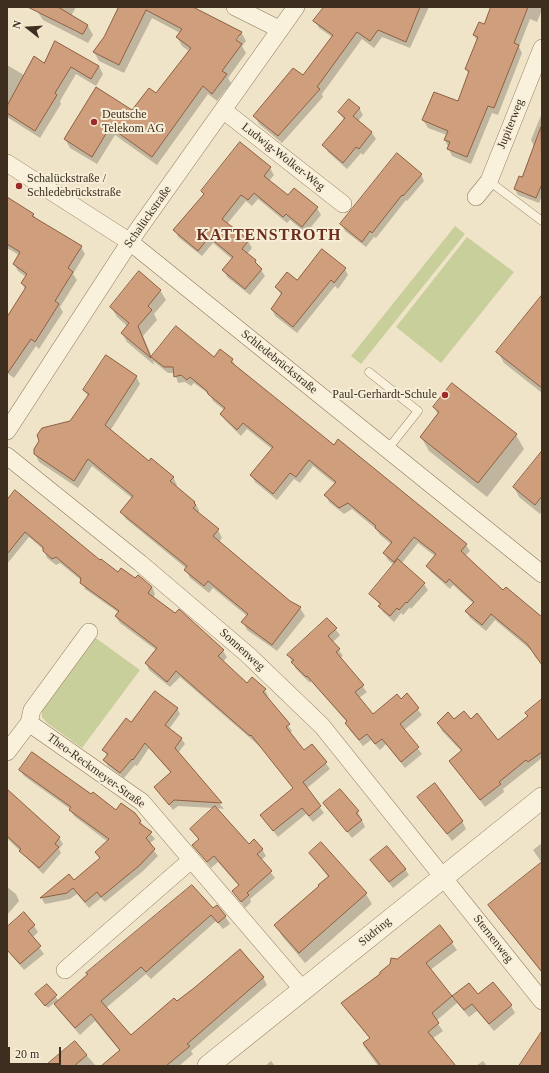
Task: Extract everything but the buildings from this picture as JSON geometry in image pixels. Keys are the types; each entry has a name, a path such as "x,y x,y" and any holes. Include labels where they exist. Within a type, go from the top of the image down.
{"street":[{"path":"235,7 279,29"},
{"name":"Schalückstraße","path":"7,431 130,242 296,7"},
{"name":"Jupiterweg","path":"476,197 488,181 542,48"},
{"name":"Ludwig-Wolker-Weg","path":"223,110 343,204"},
{"name":"Schledebrückstraße","path":"7,163 130,242 542,574"},
{"name":"Sonnenweg","path":"7,456 140,563 247,654 322,726 444,877"},
{"path":"7,752 29,722 32,710 89,632"},
{"name":"Theo-Reckmeyer-Straße","path":"29,722 142,802 303,990"},
{"name":"Südring","path":"208,1066 542,798"},
{"path":"65,970 191,860"},
{"name":"Sternenweg","path":"444,877 542,1001"}],"lane":[{"path":"488,181 542,221"},
{"path":"368,372 418,411 387,450"}],"green space":[{"path":"455,226 465,234 361,364 351,356"},
{"path":"467,237 514,272 441,363 396,327"},
{"path":"93,636 140,670 82,748 47,723 42,717 42,708"}],"place":[{"name":"Deutsche Telekom AG","path":"94,122"},
{"name":"Schalückstraße / Schledebrückstraße","path":"19,186"},
{"name":"Paul-Gerhardt-Schule","path":"445,395"}],"district":[{"name":"KATTENSTROTH","path":"269,236"}]}
